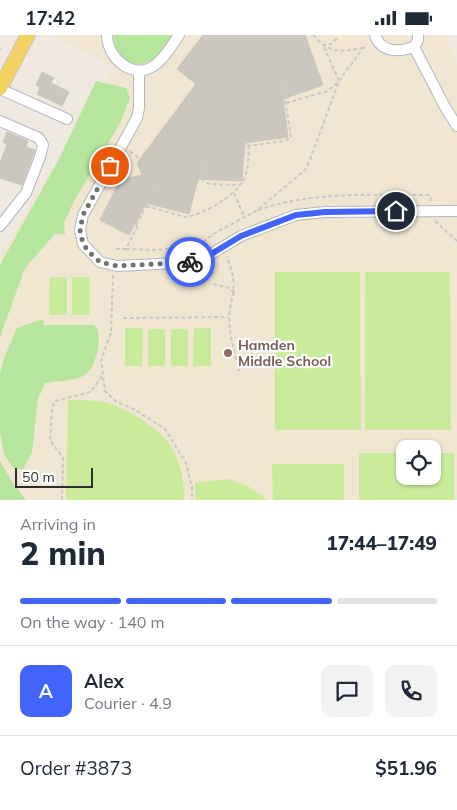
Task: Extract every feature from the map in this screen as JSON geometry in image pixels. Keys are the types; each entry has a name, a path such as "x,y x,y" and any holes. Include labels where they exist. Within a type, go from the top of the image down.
{"main road":[{"path":"0,89 28,35"}],"lane":[{"path":"106,35 110,51 116,61 139,71 156,65 179,35"},
{"path":"376,35 379,44 390,50 405,50 414,47 418,40 418,35"},
{"path":"414,47 457,126"},
{"path":"139,71 140,108 137,118 83,215 80,230 83,244 100,262 117,266 198,262 241,236 296,215 325,212 457,211"},
{"path":"0,89 67,119"},
{"path":"0,121 39,138 43,145 26,193 0,226"}],"path":[{"path":"256,211 305,170 339,81 323,46 313,35"},
{"path":"323,46 337,38"},
{"path":"323,46 339,51 366,47"},
{"path":"286,103 328,91 339,81 363,48"},
{"path":"247,145 288,140 291,134 282,79"},
{"path":"146,206 187,217 214,205 234,193 246,174 248,123"},
{"path":"128,150 140,159"},
{"path":"206,159 202,179 205,183 240,185"},
{"path":"126,249 137,227 135,225 157,186"},
{"path":"234,193 244,216"},
{"path":"116,249 157,250 187,247 203,242 244,216 280,202 328,196 430,195 431,204"},
{"path":"431,217 457,241"},
{"path":"226,254 233,276 234,292 228,325 239,371"},
{"path":"116,272 112,276 111,333 101,360 105,391 117,402 134,409 165,429 186,463 192,487 192,500"},
{"path":"213,284 229,288 234,292"},
{"path":"123,318 228,317"},
{"path":"62,500 63,457 50,440 54,401 91,392 102,376"}],"shaded area":[{"name":"Hamden Middle School","path":"57,35 446,35 457,64 457,500 0,500 0,257 113,67 54,39"}],"green space":[{"path":"114,35 173,35 153,59 143,64 136,64 124,59 120,55 116,49"},
{"path":"96,81 126,88 130,98 120,123 74,201 64,223 65,234 55,234 25,268 0,337 0,265 59,159"},
{"path":"275,272 360,272 361,430 275,430"},
{"path":"365,272 450,272 451,430 365,430"},
{"path":"50,277 67,277 67,315 49,315"},
{"path":"72,277 90,277 90,315 72,315"},
{"path":"43,319 44,325 94,325 98,333 98,348 95,360 86,374 74,379 45,383 38,399 32,452 23,469 14,469 4,454 0,432 0,374 4,358 17,328"},
{"path":"125,328 143,328 142,366 125,366"},
{"path":"194,328 211,328 211,366 193,366"},
{"path":"148,329 165,329 165,366 148,366"},
{"path":"171,329 188,329 188,366 171,366"},
{"path":"68,400 111,404 140,418 157,431 170,445 177,457 183,479 184,500 68,500 66,498"},
{"path":"359,453 396,453 396,485 441,485 441,453 454,453 454,500 359,500"},
{"path":"0,461 14,485 26,500 0,500"},
{"path":"272,464 344,464 344,500 273,500"},
{"path":"228,479 248,486 267,500 195,500 195,483"}],"building":[{"path":"203,35 305,35 323,85 283,99 288,137 245,143 242,181 198,179 189,214 146,203 129,235 100,220 120,180 142,175 137,163 196,84 177,69"},
{"path":"42,72 54,78 51,83 69,92 62,106 37,94 40,87 36,85"},
{"path":"7,132 28,141 26,147 35,150 22,185 0,178 0,163 7,144 3,142"}],"way so far":[{"path":"110,166 83,215 80,230 83,244 90,253 100,262 117,266 190,262"}],"place":[{"name":"Hamden Middle School","path":"228,353"}],"route":[{"path":"190,262 198,262 241,236 273,222 296,215 325,212 396,211"}]}
